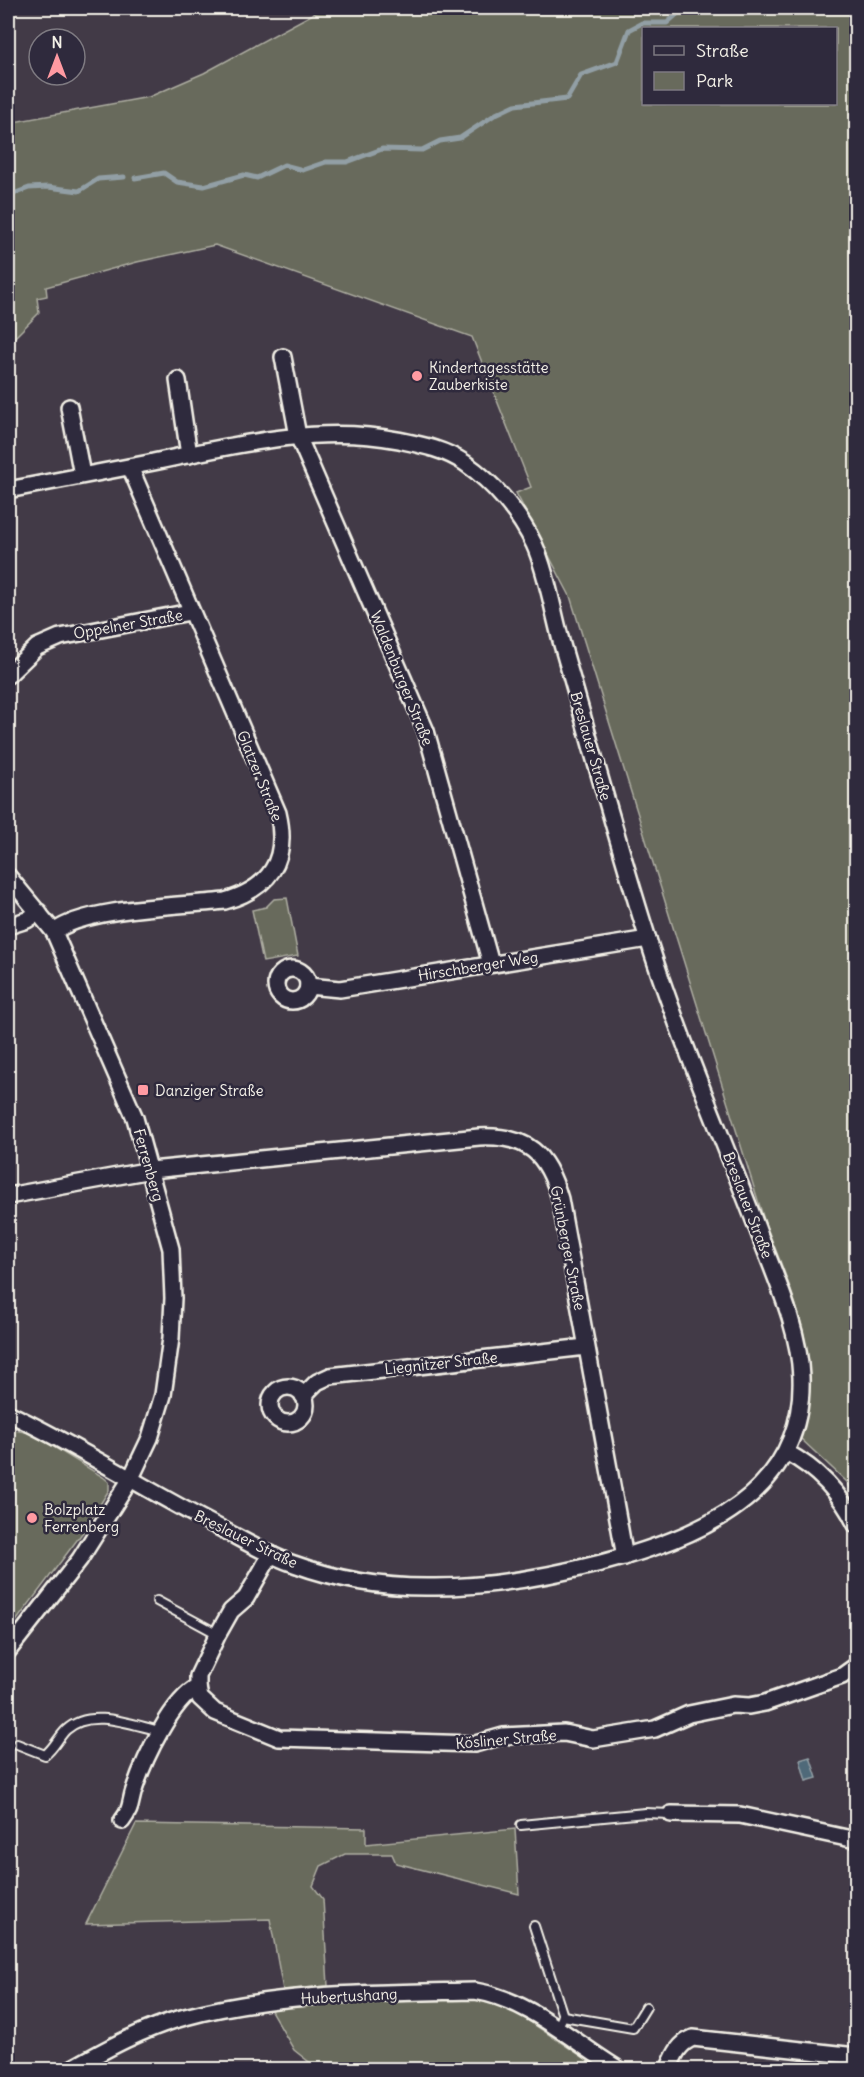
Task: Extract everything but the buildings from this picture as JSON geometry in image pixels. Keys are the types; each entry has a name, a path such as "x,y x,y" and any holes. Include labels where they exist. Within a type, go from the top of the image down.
{"street":[{"path":"283,357 298,436"},
{"path":"178,380 189,455"},
{"path":"69,407 82,475"},
{"name":"Breslauer Straße","path":"8,490 298,436 333,433 366,434 438,448 466,464 512,507 536,548 551,607 648,939 690,1060 782,1294 798,1348 800,1407 794,1434 786,1452 755,1491 728,1514 681,1538 625,1557 532,1579 434,1587 347,1579 297,1565 271,1554 130,1480"},
{"name":"Waldenburger Straße","path":"298,436 426,731 491,964"},
{"name":"Glatzer Straße","path":"54,932 75,919 92,915 225,901 244,895 261,884 274,870 283,844 278,813 190,612 130,467"},
{"name":"Oppelner Straße","path":"8,675 37,647 60,637 190,612"},
{"name":"Ferrenberg","path":"8,876 54,932 114,1064 152,1170 171,1249 171,1338 163,1395 150,1438 130,1480 80,1559 8,1651"},
{"path":"8,926 27,920 39,912"},
{"name":"Hirschberger Weg","path":"308,986 340,989 648,939"},
{"name":"Grünberger Straße","path":"152,1170 479,1137 515,1140 540,1155 553,1175 625,1557"},
{"path":"8,1196 152,1170"},
{"name":"Liegnitzer Straße","path":"303,1396 317,1382 330,1376 586,1347"},
{"path":"8,1413 130,1480"},
{"path":"786,1452 803,1461 828,1481 856,1525"},
{"path":"122,1821 132,1809 134,1788 162,1732 180,1700 187,1692 198,1687 198,1676 218,1634 231,1611 246,1598 271,1554"},
{"name":"Kösliner Straße","path":"198,1687 200,1698 215,1712 279,1738 475,1744 503,1736 564,1733 593,1739 655,1729 689,1714 733,1705 749,1706 765,1703 842,1676 856,1666"},
{"path":"671,1814 740,1815 856,1840"},
{"name":"Hubertushang","path":"69,2070 126,2038 183,2017 230,2006 277,2000 475,1991 498,1994 560,2023 621,2070"},
{"path":"668,2070 678,2049 685,2041 693,2038 856,2056"}],"lane":[{"path":"157,1601 218,1634"},
{"path":"17,1744 45,1755 65,1731 77,1722 92,1720 112,1720 162,1732"},
{"path":"521,1825 645,1813 671,1814"},
{"path":"534,1926 560,2023 633,2028 646,2007"}],"green space":[{"path":"324,8 856,8 856,1500 847,1482 800,1438 806,1404 808,1369 806,1346 799,1316 765,1223 570,596 516,493 531,487 472,337 215,245 137,262 46,287 47,296 37,298 39,313 8,344 8,123 149,97 204,73"},
{"path":"287,898 298,956 263,962 252,910 266,907 274,899"},
{"path":"8,1429 31,1433 103,1477 109,1482 109,1490 83,1532 8,1632"},
{"path":"136,1824 366,1828 366,1844 515,1829 519,1894 396,1863 392,1854 345,1854 321,1866 313,1886 323,1899 328,1986 283,1990 270,1919 86,1924"},
{"path":"494,1998 601,2069 318,2069 294,2050 270,2009 279,2006"}],"water":[{"path":"810,1757 817,1778 806,1781 800,1760"}],"waterway":[{"path":"135,178 164,173 177,182 204,186 244,175 257,178 284,165 303,170 326,162 347,162 382,149 422,150 440,141 460,138 496,114 515,105 567,99 581,75 617,62 629,30 642,23 667,23 684,8"},
{"path":"8,196 29,188 48,187 79,191 98,179 124,177"}],"place":[{"name":"Kindertagesstätte Zauberkiste","path":"417,376"},
{"name":"Danziger Straße","path":"143,1090"},
{"name":"Bolzplatz Ferrenberg","path":"32,1518"}]}
